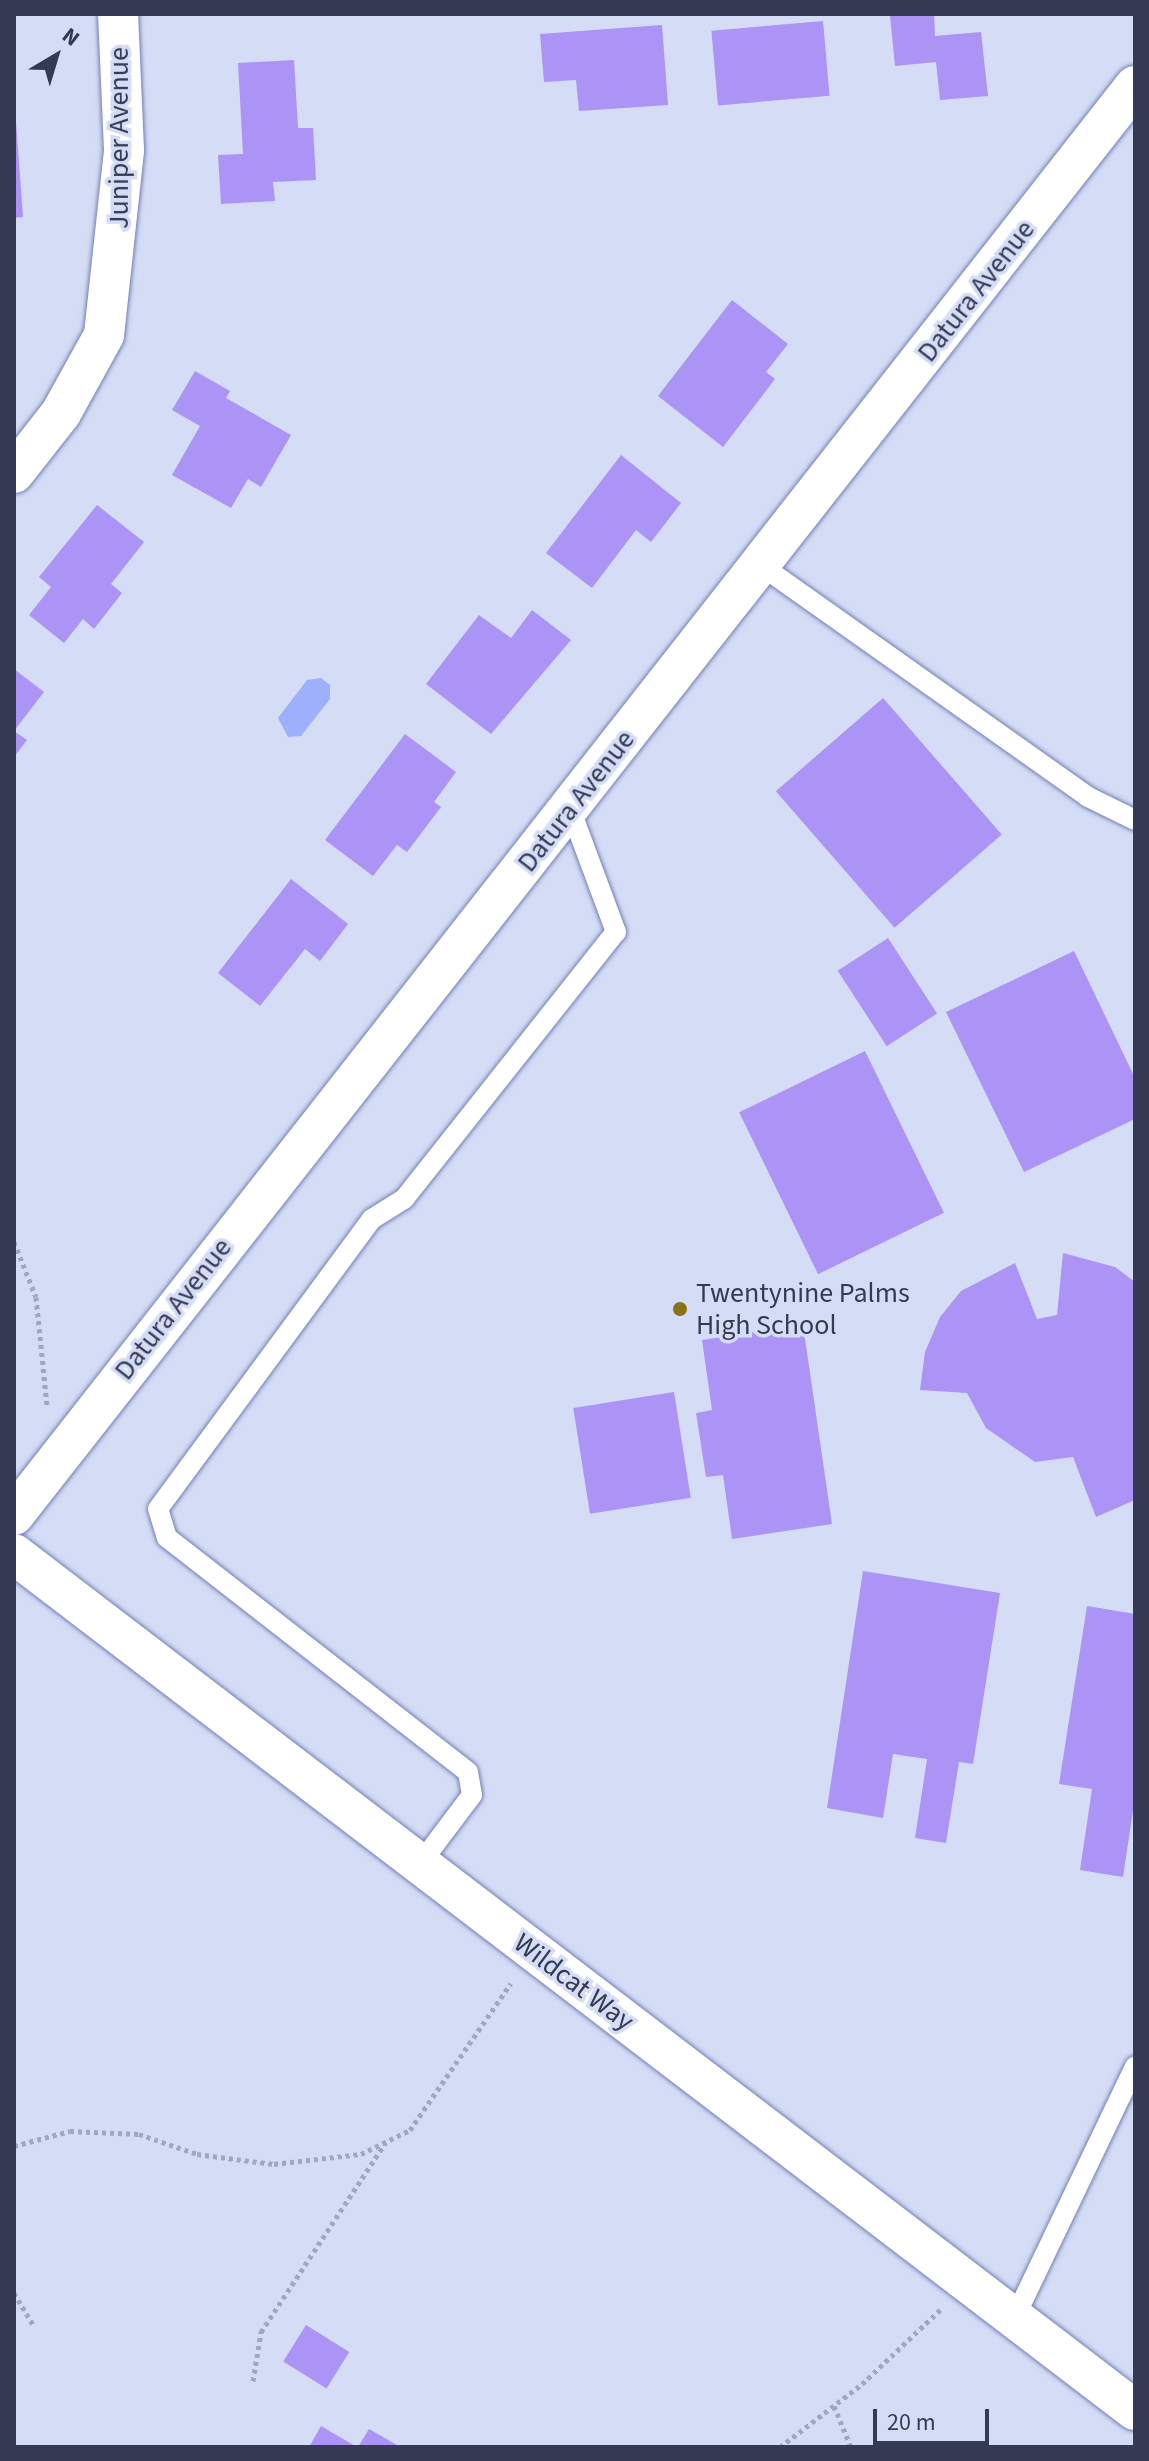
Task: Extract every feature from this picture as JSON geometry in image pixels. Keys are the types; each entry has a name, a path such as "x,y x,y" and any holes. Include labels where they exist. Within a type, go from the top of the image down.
{"street":[{"name":"Juniper Avenue","path":"14,473 61,413 104,335 124,150 118,14"},
{"name":"Datura Avenue","path":"14,1515 48,1467 762,566 1135,86"},
{"name":"Wildcat Way","path":"14,1554 1135,2410"}],"lane":[{"path":"762,566 1088,797 1135,820"},
{"path":"420,1864 472,1795 468,1772 167,1538 158,1509 372,1219 404,1199 616,932 570,808"},
{"path":"1014,2319 1135,2067"}],"path":[{"path":"14,1242 36,1297 47,1378 48,1467"},
{"path":"14,2146 70,2131 139,2134 197,2154 274,2164 361,2154 410,2130 533,1951"},
{"path":"253,2381 261,2332 387,2142"},
{"path":"780,2447 834,2406 965,2282"},
{"path":"14,2293 34,2326"},
{"path":"834,2406 851,2447"}],"water":[{"path":"321,678 330,685 330,699 301,736 288,737 278,718 307,680"}],"building":[{"path":"934,14 935,36 981,32 988,96 940,100 936,62 895,66 890,16"},
{"path":"823,21 830,96 718,105 711,31"},
{"path":"662,25 668,105 579,111 576,80 544,82 540,34"},
{"path":"294,60 298,128 313,128 316,180 273,182 275,201 221,204 218,155 243,154 238,63"},
{"path":"14,94 23,217 14,218"},
{"path":"732,300 788,344 766,372 775,379 723,447 658,396"},
{"path":"195,371 230,391 226,398 291,435 261,487 248,479 231,508 172,475 200,426 172,410"},
{"path":"621,455 681,503 651,542 636,530 592,588 546,553"},
{"path":"97,505 144,542 111,584 122,593 94,629 83,619 64,643 29,615 51,587 39,577"},
{"path":"532,610 571,640 491,734 426,684 479,615 511,638"},
{"path":"14,669 44,692 14,731"},
{"path":"883,698 1002,835 895,928 776,791"},
{"path":"14,731 27,740 14,757"},
{"path":"405,734 456,772 434,802 441,807 407,852 397,845 373,876 325,840"},
{"path":"291,879 348,924 320,961 305,949 260,1006 218,973"},
{"path":"888,938 937,1013 887,1046 838,971"},
{"path":"1074,951 1135,1078 1135,1119 1024,1172 946,1012"},
{"path":"865,1051 944,1213 818,1274 739,1112"},
{"path":"1063,1253 1115,1267 1135,1282 1135,1500 1096,1517 1073,1457 1035,1462 986,1428 967,1393 920,1390 925,1352 940,1317 961,1291 1015,1263 1037,1319 1057,1315"},
{"path":"803,1325 832,1524 732,1539 723,1475 706,1477 696,1413 712,1410 702,1340"},
{"path":"674,1392 691,1498 590,1514 573,1408"},
{"path":"863,1571 1000,1593 973,1764 959,1762 946,1843 915,1838 927,1759 893,1754 883,1818 827,1808"},
{"path":"1087,1606 1135,1614 1135,1798 1123,1877 1080,1870 1092,1789 1059,1784"},
{"path":"306,2325 349,2352 326,2388 283,2361"},
{"path":"321,2426 357,2447 309,2447"},
{"path":"369,2429 397,2445 396,2447 358,2447"}],"place":[{"name":"Twentynine Palms High School","path":"680,1309"}]}
